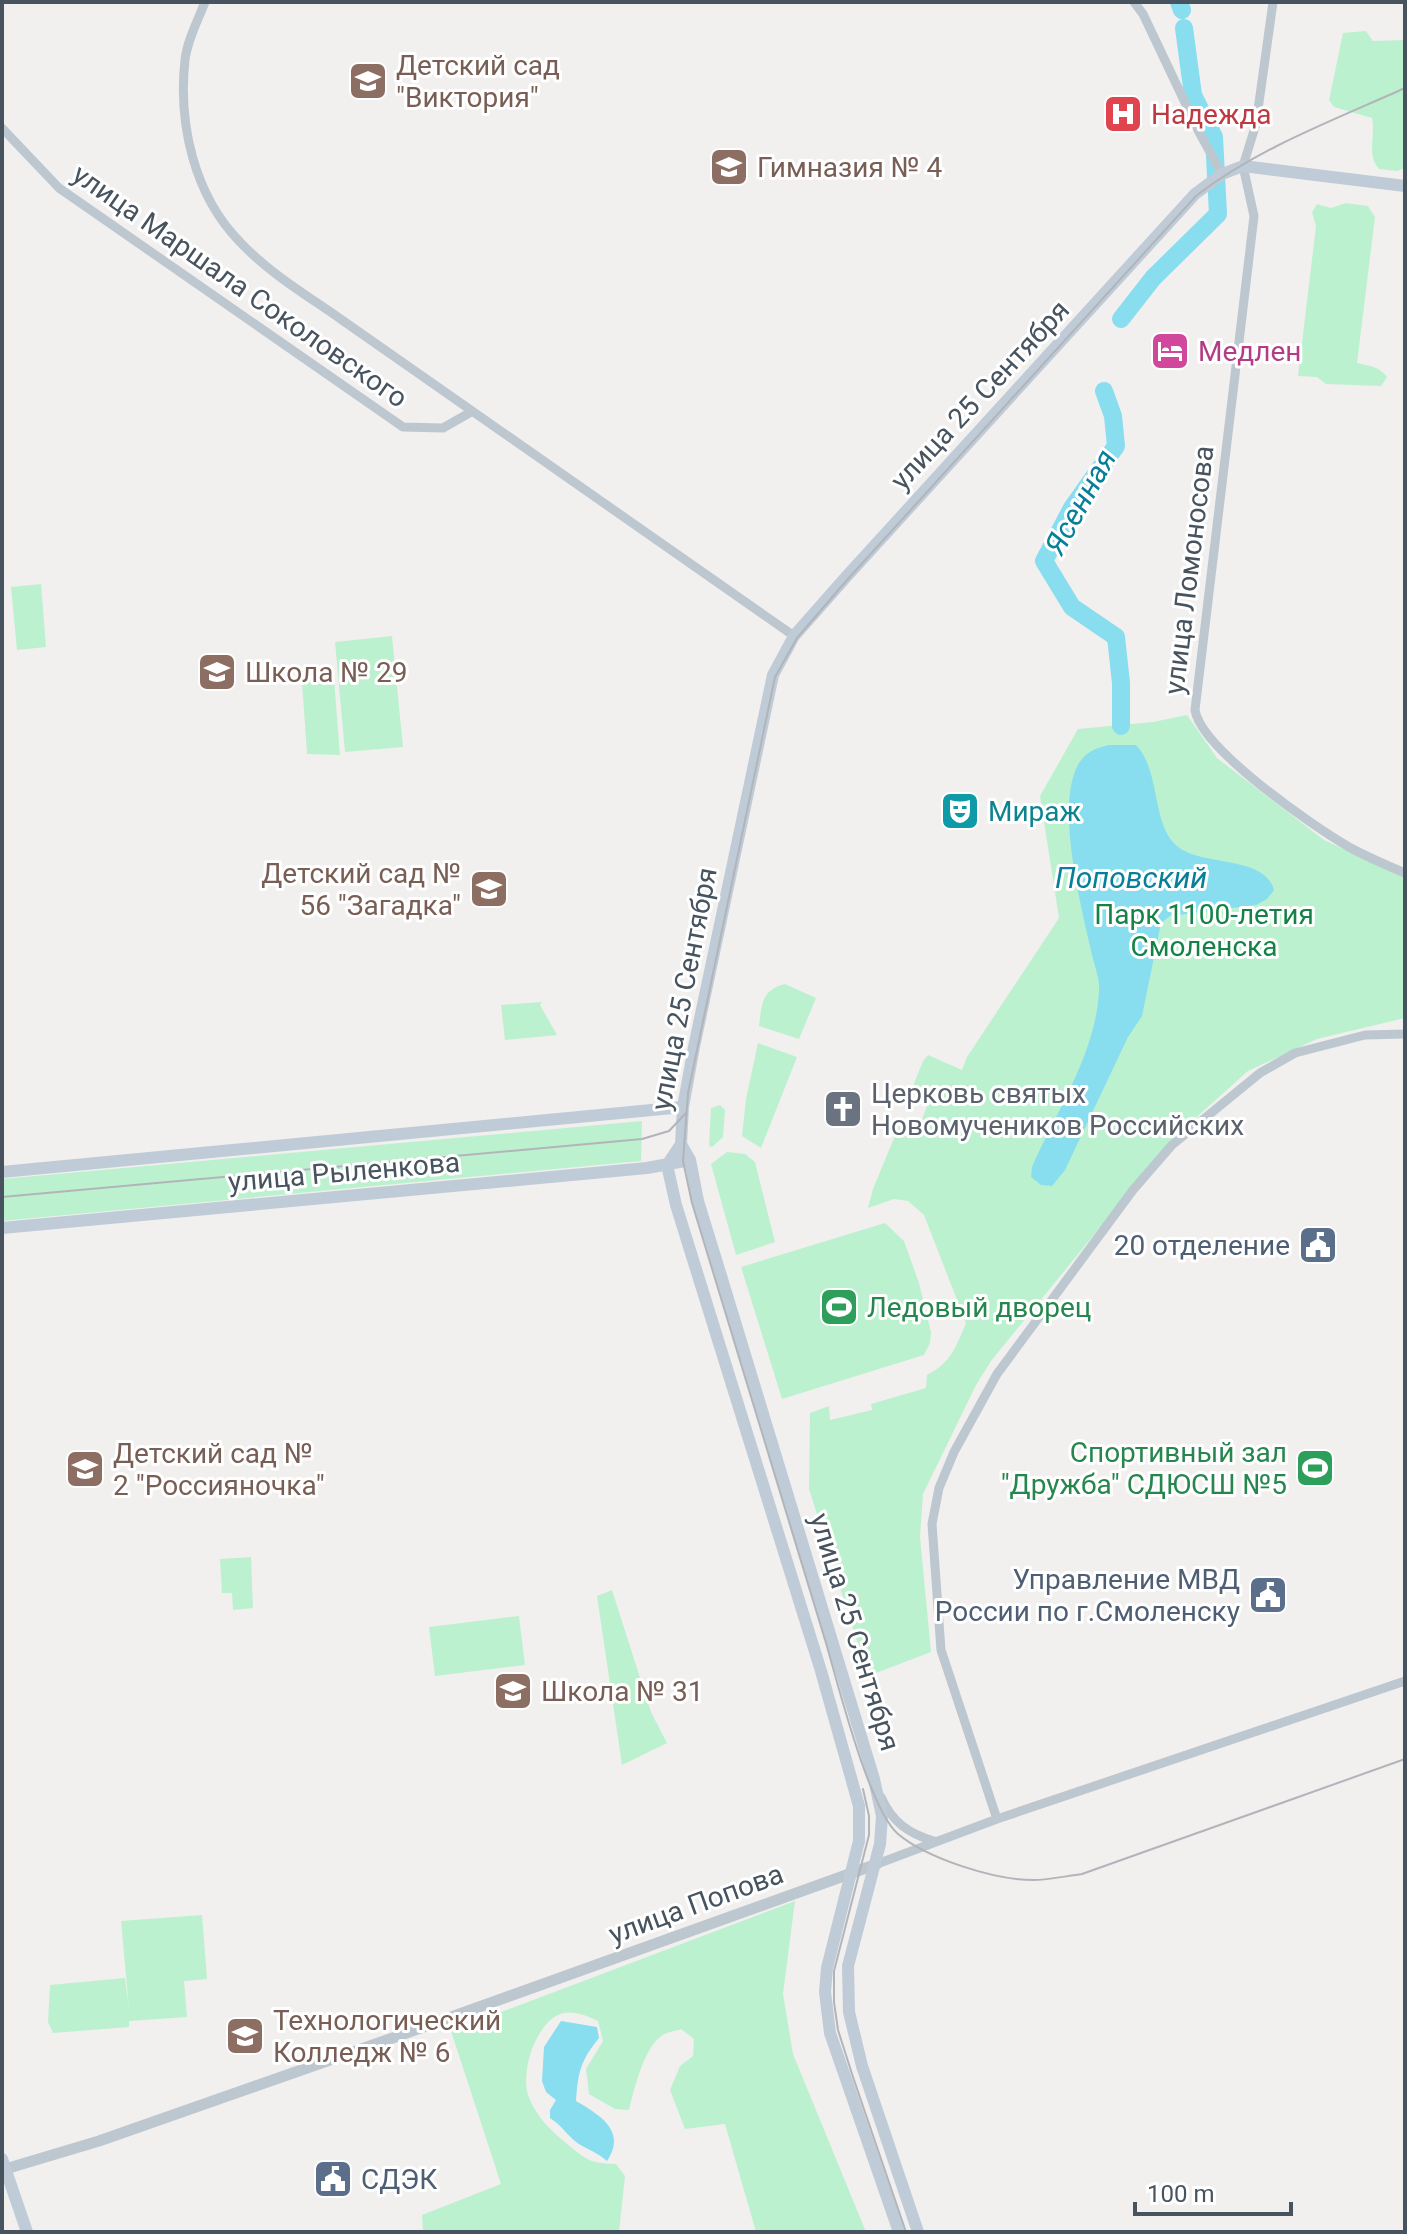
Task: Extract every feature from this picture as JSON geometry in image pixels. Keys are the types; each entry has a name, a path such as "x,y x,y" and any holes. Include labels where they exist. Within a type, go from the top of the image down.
{"main road":[{"name":"улица 25 Сентября","path":"918,2232 862,2066 849,2012 848,1966 877,1864 882,1816 874,1779 698,1201 690,1160 681,1144 683,1107 773,675 794,636 1195,194 1221,173 1243,166"},
{"path":"1243,166 1405,186"},
{"name":"улица Рыленкова","path":"2,1172 683,1107"},
{"path":"681,1144 667,1165 676,1205 856,1792 861,1830 827,1968 827,2015 830,2033 899,2232"},
{"name":"улица Рыленкова","path":"2,1228 667,1165 690,1160"},
{"path":"3,2166 27,2232"}],"street":[{"name":"улица Маршала Соколовского","path":"205,2 185,57 185,125 200,180 213,207 239,242 273,271 471,412 794,636"},
{"path":"1134,2 1143,14 1221,173"},
{"path":"1243,166 1256,124 1273,2"},
{"name":"улица Маршала Соколовского","path":"2,128 59,188 403,427 443,428 471,412"},
{"name":"улица Ломоносова","path":"1243,166 1246,192 1254,216 1195,710 1197,720 1206,735 1262,786 1300,815 1348,846 1405,873"},
{"path":"997,1819 941,1650 932,1524 939,1488 954,1452 997,1374 1133,1190 1172,1145 1260,1073 1295,1053 1365,1035 1405,1034"},
{"name":"улица Попова","path":"3,2166 99,2141 851,1874 934,1841 1405,1681"},
{"path":"874,1779 891,1815 911,1833 934,1841"}],"green space":[{"path":"1366,31 1373,41 1405,40 1405,168 1397,171 1379,169 1375,163 1372,118 1334,107 1329,100 1343,33"},
{"path":"1346,203 1368,206 1375,217 1357,363 1384,373 1387,377 1381,386 1326,384 1317,377 1298,376 1316,226 1312,212 1317,204 1331,208"},
{"path":"41,584 46,647 17,650 11,587"},
{"path":"392,636 403,747 345,752 335,642"},
{"path":"334,679 340,755 307,754 302,682"},
{"name":"Парк 1100-летия Смоленска","path":"1187,715 1217,758 1324,840 1405,877 1405,1018 1317,1039 1248,1071 1171,1140 991,1361 976,1385 923,1494 920,1537 931,1652 868,1676 809,1489 810,1413 829,1406 830,1420 872,1410 871,1404 926,1388 927,1375 947,1360 966,1323 924,1215 908,1201 894,1199 868,1208 873,1189 899,1126 917,1132 929,1101 911,1091 923,1061 928,1055 962,1070 967,1057 1059,918 1040,796 1078,729 1153,722"},
{"path":"785,984 816,998 799,1039 759,1026 767,994"},
{"path":"542,1002 540,1005 557,1035 505,1040 501,1005"},
{"path":"758,1043 797,1057 761,1148 742,1136"},
{"path":"720,1105 725,1110 723,1137 712,1147 709,1146 711,1108"},
{"path":"642,1121 641,1161 2,1221 2,1179"},
{"path":"727,1152 745,1154 755,1162 775,1242 736,1255 711,1164"},
{"name":"Ледовый дворец","path":"885,1223 904,1241 919,1283 931,1332 924,1355 782,1399 741,1267"},
{"path":"251,1557 253,1608 233,1610 232,1593 222,1593 220,1559"},
{"path":"612,1590 651,1712 667,1743 622,1765 597,1596"},
{"path":"519,1616 525,1665 435,1676 429,1627"},
{"path":"795,1901 783,1994 793,2054 866,2232 756,2232 725,2124 685,2129 670,2090 680,2066 693,2056 694,2039 681,2029 665,2034 656,2041 641,2069 629,2110 615,2109 589,2094 586,2069 603,2041 598,2021 572,2012 556,2016 541,2031 528,2063 526,2086 535,2109 554,2133 588,2160 616,2164 625,2176 619,2232 423,2232 422,2215 501,2184 451,2031"},
{"path":"202,1915 207,1979 184,1981 187,2017 129,2021 129,2027 53,2033 48,2022 50,1985 125,1978 129,2008 121,1921"}],"water":[{"name":"Поповский","path":"1109,745 1136,745 1144,756 1163,825 1177,846 1201,857 1259,871 1274,890 1267,899 1256,905 1170,916 1161,923 1142,1016 1128,1037 1065,1170 1052,1186 1041,1185 1031,1177 1032,1167 1083,1059 1091,1037 1099,991 1072,858 1069,804 1072,781 1085,756"},
{"path":"561,2021 597,2027 599,2038 581,2068 576,2101 608,2125 614,2141 607,2161 575,2141 550,2118 550,2110 556,2100 546,2092 542,2081 544,2047"}],"waterway":[{"name":"Ясенная","path":"1179,2 1182,10"},
{"name":"Ясенная","path":"1121,319 1153,278 1218,214 1214,137 1193,95 1184,28"},
{"name":"Ясенная","path":"1104,391 1113,416 1116,446 1072,508 1044,561 1072,607 1116,637 1121,683 1121,726"}],"tram line":[{"path":"1405,88 1271,149 1196,196 797,638 775,677 688,1093 683,1161 692,1203 856,1744 876,1799 898,1834 926,1852 981,1872 1018,1879 1058,1878 1082,1874 1405,1759"},
{"path":"2,1197 642,1139 669,1131 686,1113"},
{"path":"863,1789 869,1816 869,1835 834,1971 834,2002 838,2030 906,2232"}],"place":[{"name":"Детский сад \"Виктория\"","path":"368,81"},
{"name":"Надежда","path":"1123,114"},
{"name":"Гимназия № 4","path":"729,167"},
{"name":"Медлен","path":"1170,351"},
{"name":"Школа № 29","path":"217,672"},
{"name":"Мираж","path":"960,811"},
{"name":"Детский сад № 56 \"Загадка\"","path":"489,889"},
{"name":"Церковь святых Новомучеников Российских","path":"843,1109"},
{"name":"20 отделение","path":"1318,1245"},
{"name":"Ледовый дворец","path":"839,1307"},
{"name":"Спортивный зал \"Дружба\" СДЮСШ №5","path":"1315,1468"},
{"name":"Детский сад № 2 \"Россияночка\"","path":"85,1469"},
{"name":"Управление МВД России по г.Смоленску","path":"1268,1595"},
{"name":"Школа № 31","path":"513,1691"},
{"name":"Технологический Колледж № 6","path":"245,2036"},
{"name":"СДЭК","path":"333,2179"}]}
